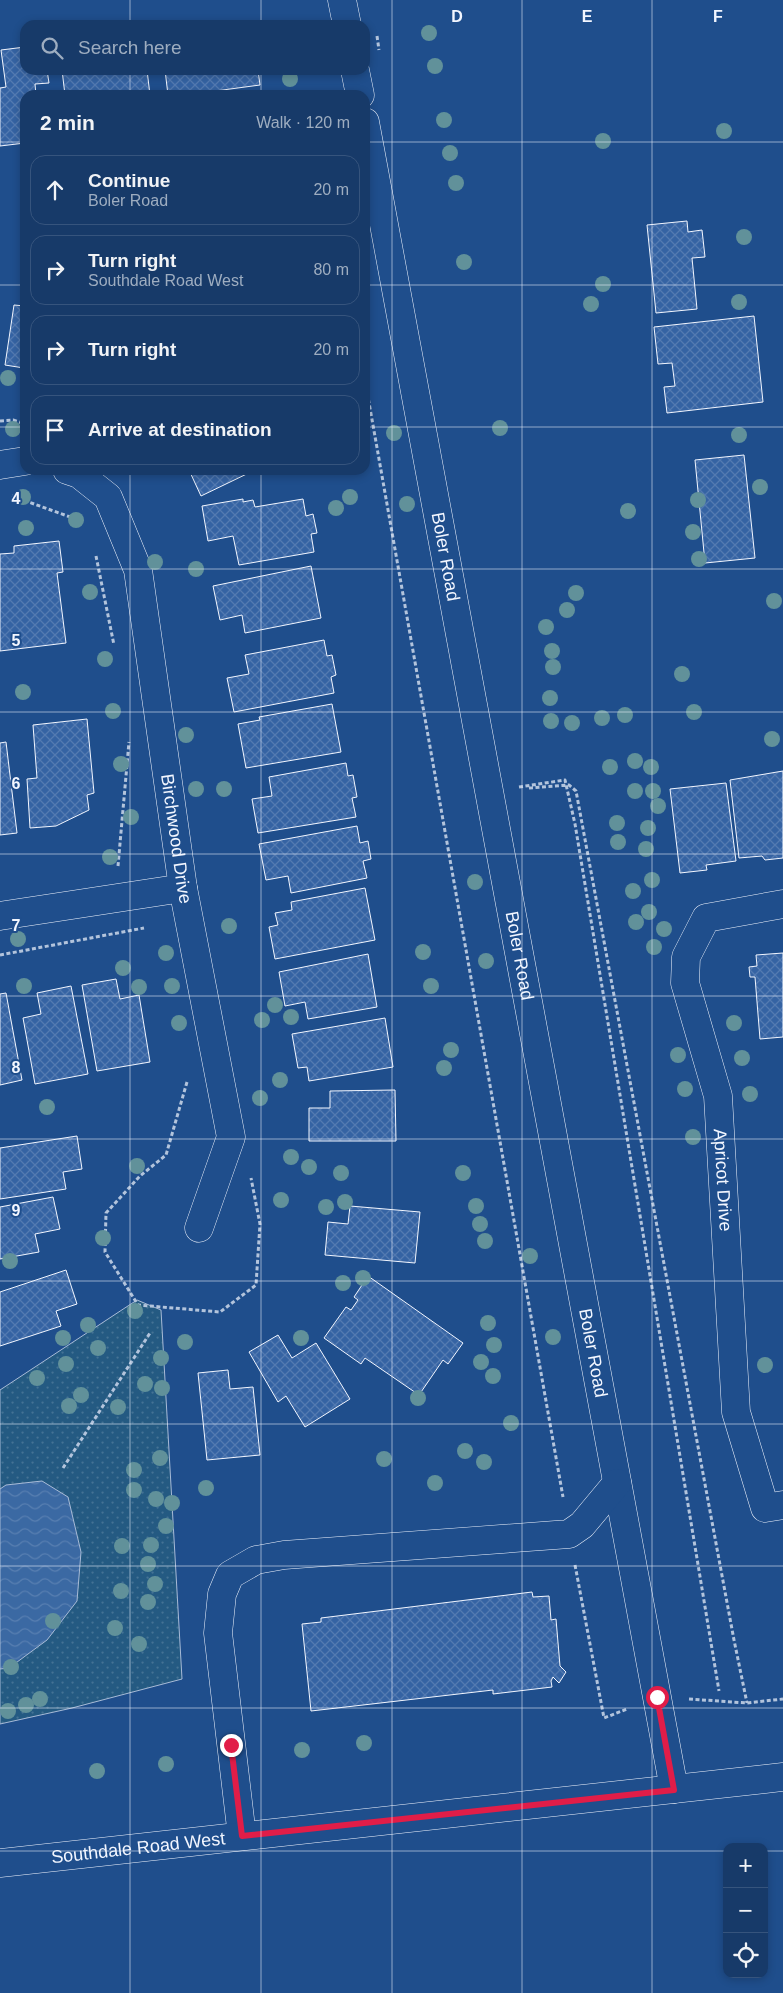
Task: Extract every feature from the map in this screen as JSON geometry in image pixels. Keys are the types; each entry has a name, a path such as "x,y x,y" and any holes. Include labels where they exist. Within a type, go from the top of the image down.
{"street":[{"path":"342,0 346,20"},
{"path":"356,75 359,90"},
{"name":"Boler Road","path":"370,147 498,790 618,1483 674,1790"},
{"path":"0,465 20,462"},
{"name":"Birchwood Drive","path":"80,475 108,497 138,570 183,888 231,1137 199,1228"},
{"path":"0,916 183,888"},
{"name":"Apricot Drive","path":"783,904 706,918 686,957 685,983 718,1096 736,1412 765,1508 783,1506"},
{"path":"242,1836 218,1633 222,1594 230,1575 256,1560 284,1555 569,1534 582,1525 618,1483"},
{"name":"Southdale Road West","path":"0,1863 783,1777"}],"path":[{"path":"376,35 380,55"},
{"path":"370,408 569,1534 604,1718"},
{"path":"0,421 13,420 20,422"},
{"path":"9,495 89,524"},
{"path":"95,552 115,647"},
{"path":"117,876 130,732"},
{"path":"498,790 565,780 575,824 719,1691"},
{"path":"498,790 569,785 576,791 747,1703"},
{"path":"0,955 146,928"},
{"path":"63,1468 150,1332"}],"shaded area":[{"path":"137,1300 161,1310 182,1679 72,1708 0,1724 0,1390"}],"water":[{"path":"42,1481 68,1497 81,1552 77,1601 47,1640 9,1668 0,1669 0,1489 6,1485"}],"building":[{"path":"20,48 20,75 48,75 49,83 35,84 36,90 20,90 20,144 0,146 0,88 6,87 1,50"},
{"path":"63,75 148,75 149,90 64,90"},
{"path":"166,75 259,75 260,85 223,90 167,90"},
{"path":"687,221 688,232 702,230 705,257 692,258 697,309 656,313 647,225"},
{"path":"14,305 20,306 20,367 5,365"},
{"path":"754,316 763,402 667,413 664,387 675,386 672,363 658,364 654,327"},
{"path":"744,455 755,558 705,563 695,460"},
{"path":"191,475 245,475 201,496"},
{"path":"243,499 243,502 253,500 255,507 303,499 306,516 313,514 317,533 311,534 314,552 239,565 233,536 208,541 202,506"},
{"path":"59,541 63,572 57,573 66,643 0,651 0,554 14,553 14,546"},
{"path":"311,566 321,618 245,633 242,615 220,620 213,586"},
{"path":"324,640 327,656 332,655 336,675 331,677 334,693 234,712 227,678 249,674 245,655"},
{"path":"332,704 341,752 246,768 238,724 260,720 259,717"},
{"path":"87,719 94,793 87,795 89,810 56,826 30,828 27,779 37,778 33,725"},
{"path":"6,742 17,833 0,835 0,743"},
{"path":"346,763 348,776 353,775 357,797 352,798 356,817 258,833 252,799 272,796 269,777"},
{"path":"783,771 783,858 765,860 762,856 739,858 730,780"},
{"path":"726,783 736,861 706,865 707,870 680,873 670,789"},
{"path":"357,826 360,843 368,841 371,859 363,861 367,878 291,893 288,876 266,880 259,844"},
{"path":"365,888 375,940 275,959 269,927 278,925 275,913 292,910 291,902"},
{"path":"783,953 783,1037 760,1039 755,977 750,977 749,967 757,966 756,955"},
{"path":"368,954 377,1007 308,1019 305,1002 285,1006 279,972"},
{"path":"116,979 120,999 139,995 150,1062 97,1071 82,985"},
{"path":"71,986 88,1074 35,1084 23,1018 41,1014 37,993"},
{"path":"6,993 22,1080 0,1085 0,994"},
{"path":"385,1018 393,1067 309,1081 307,1067 298,1068 292,1034"},
{"path":"395,1090 396,1141 309,1141 309,1108 330,1108 330,1091"},
{"path":"77,1136 82,1169 63,1172 66,1189 0,1199 0,1148"},
{"path":"53,1197 60,1229 35,1234 39,1252 0,1259 0,1207"},
{"path":"350,1206 420,1212 415,1263 325,1255 328,1222 348,1224"},
{"path":"66,1270 77,1304 56,1311 61,1326 0,1346 0,1292"},
{"path":"368,1276 463,1343 448,1364 443,1360 419,1395 365,1358 361,1364 324,1338 346,1307 351,1310 358,1300 354,1297"},
{"path":"278,1335 292,1358 316,1343 350,1399 305,1427 286,1396 278,1402 249,1352"},
{"path":"228,1370 230,1389 253,1387 260,1455 207,1460 198,1373"},
{"path":"532,1592 533,1597 549,1596 551,1620 556,1619 560,1666 566,1672 559,1683 553,1677 551,1681 552,1687 493,1694 493,1690 311,1711 302,1624 321,1622 321,1618"}],"route":[{"path":"231,1745 242,1836 674,1790 657,1697"}]}
